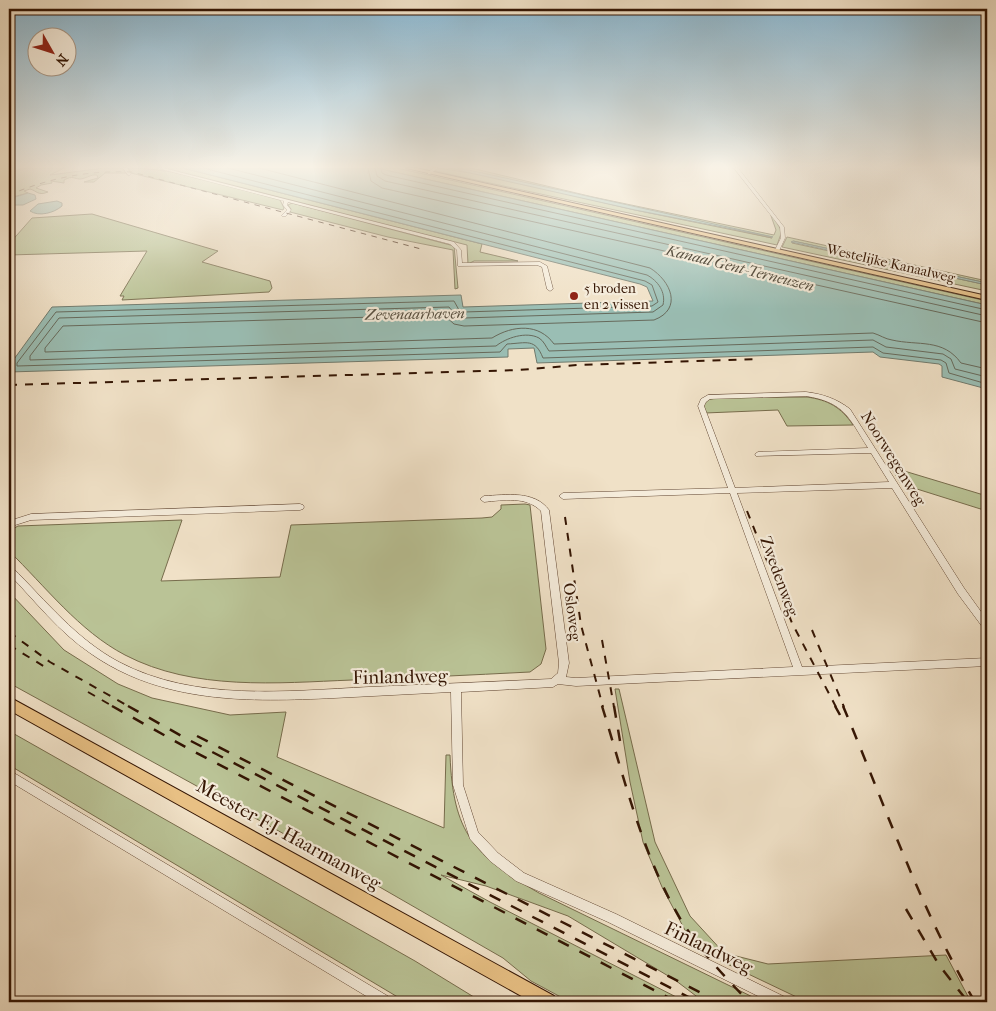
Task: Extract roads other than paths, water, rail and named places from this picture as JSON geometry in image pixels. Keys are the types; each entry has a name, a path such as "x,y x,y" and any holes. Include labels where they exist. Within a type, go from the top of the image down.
{"main road":[{"name":"Westelijke Kanaalweg","path":"620,215 987,298"},
{"name":"Meester F.J. Haarmanweg","path":"9,703 548,1002"}],"street":[{"path":"342,215 452,243 459,250 460,265 538,263 544,266 550,289"},
{"path":"773,215 782,227 783,238 777,250"},
{"name":"Noorwegenweg","path":"733,491 701,406 703,401 708,398 806,394 820,396 839,404 848,411 893,485 987,626"},
{"path":"758,454 873,450"},
{"path":"563,496 893,485"},
{"name":"Zwedenweg","path":"733,491 799,671"},
{"name":"Osloweg","path":"484,499 528,498 538,502 544,510 564,663 562,675 558,680"},
{"path":"9,524 31,517 300,507"},
{"name":"Finlandweg","path":"9,569 71,632 101,655 138,676 172,688 234,695 276,696 456,689 458,785 474,835 494,857 520,878 612,918 783,1002"},
{"path":"456,689 538,684 558,680 576,682 987,662"},
{"path":"9,775 387,1002"}],"water":[{"path":"369,215 586,215 987,305 987,389 942,377 942,366 939,364 880,357 873,352 537,363 534,348 508,349 508,357 9,372 9,366 52,307 461,295 463,307 653,301 647,287"},
{"path":"661,215 674,215 773,237"},
{"path":"791,242 987,283 987,285"}],"railway":[{"path":"294,215 421,249"},
{"path":"9,385 519,370 578,365 758,359"},
{"path":"747,511 792,623 836,707"},
{"path":"565,517 581,625 603,707"},
{"path":"812,630 844,707"},
{"path":"9,632 50,662 130,707"},
{"path":"602,640 614,707"},
{"path":"9,645 45,667"},
{"path":"88,692 114,707"},
{"path":"112,706 189,749 677,1002"},
{"path":"128,706 187,739 698,1002"},
{"path":"602,706 635,815 667,895 681,920 704,953 749,1002"},
{"path":"614,706 620,741"},
{"path":"835,706 840,715"},
{"path":"843,706 920,894 955,967 975,1002"},
{"path":"197,736 719,1002"},
{"path":"906,909 939,965 968,1002"}],"place":[{"name":"5 broden en 2 vissen","path":"574,296"}],"water label":[{"name":"Kanaal Gent-Terneuzen","path":"740,268"},
{"name":"Zevenaarhaven","path":"415,314"}]}
